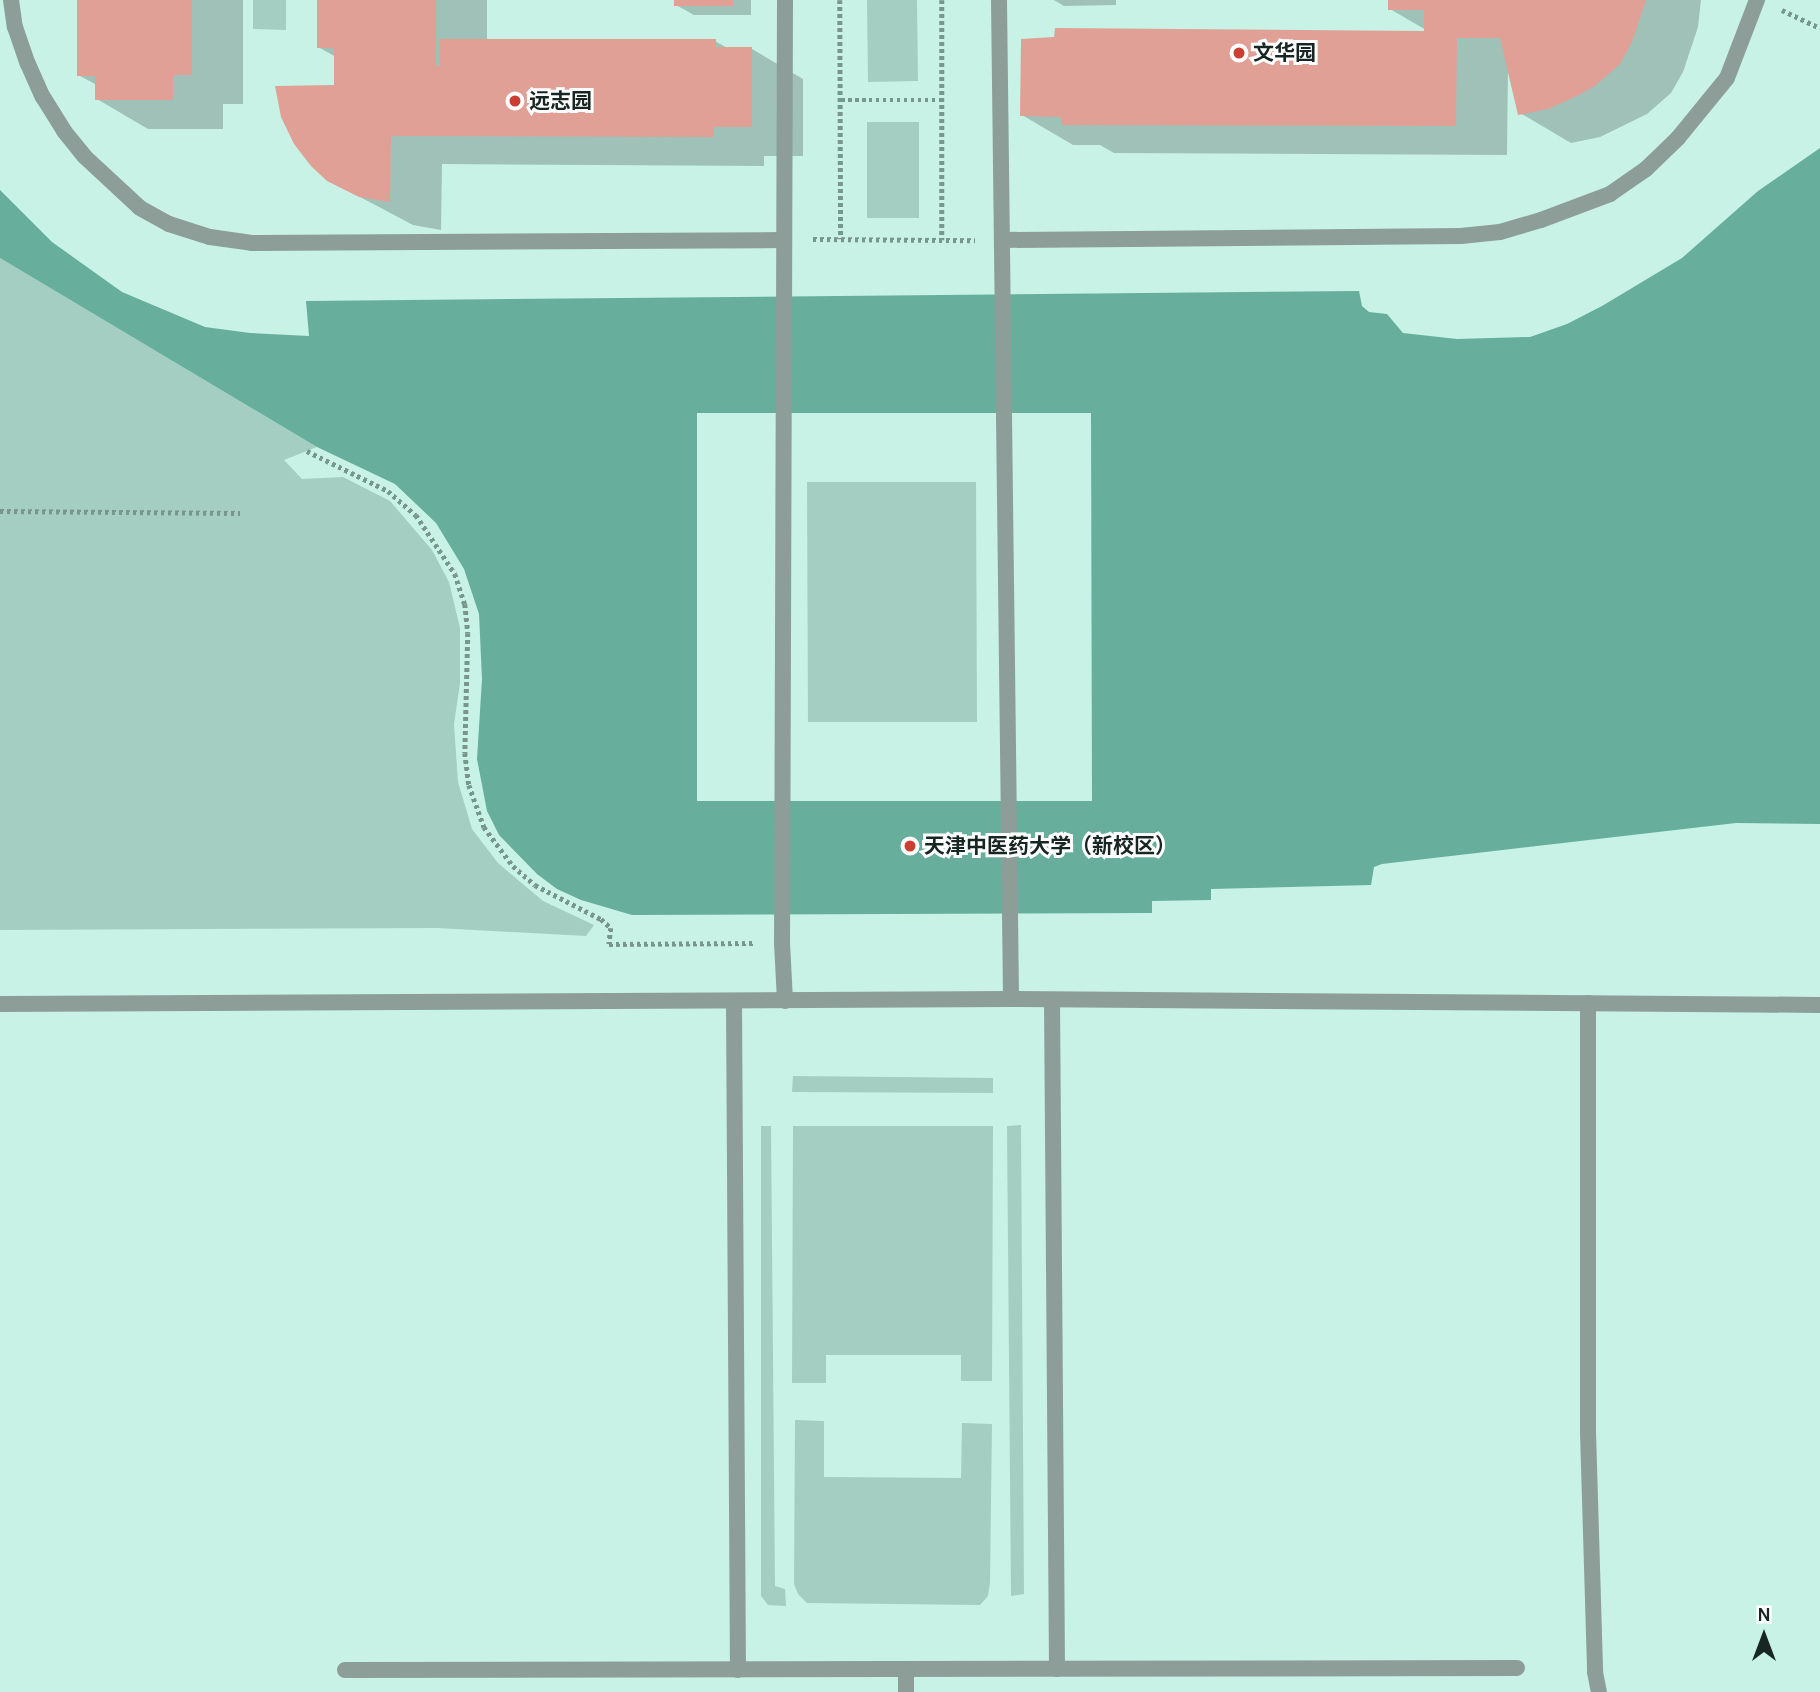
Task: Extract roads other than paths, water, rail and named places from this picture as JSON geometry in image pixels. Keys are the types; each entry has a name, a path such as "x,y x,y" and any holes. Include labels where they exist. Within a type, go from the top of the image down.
{"lane":[{"path":"11,0 15,27 28,64 43,97 64,131 84,156 140,208 180,228 210,237 251,243 784,240"},
{"path":"785,0 782,792 782,943 785,1000"},
{"path":"999,0 1011,999"},
{"path":"1002,240 1461,236 1500,232 1541,220 1610,194 1646,169 1678,138 1727,78 1763,2"},
{"path":"0,1004 1011,999 1820,1005"},
{"path":"734,1000 738,1670"},
{"path":"1052,1000 1057,1669"},
{"path":"1588,1003 1588,1432 1595,1672 1599,1692"},
{"path":"345,1670 1517,1668"},
{"path":"906,1669 906,1692"}],"place":[{"name":"文华园","path":"1239,53"},
{"name":"远志园","path":"515,101"},
{"name":"天津中医药大学（新校区）","path":"910,846"}]}
